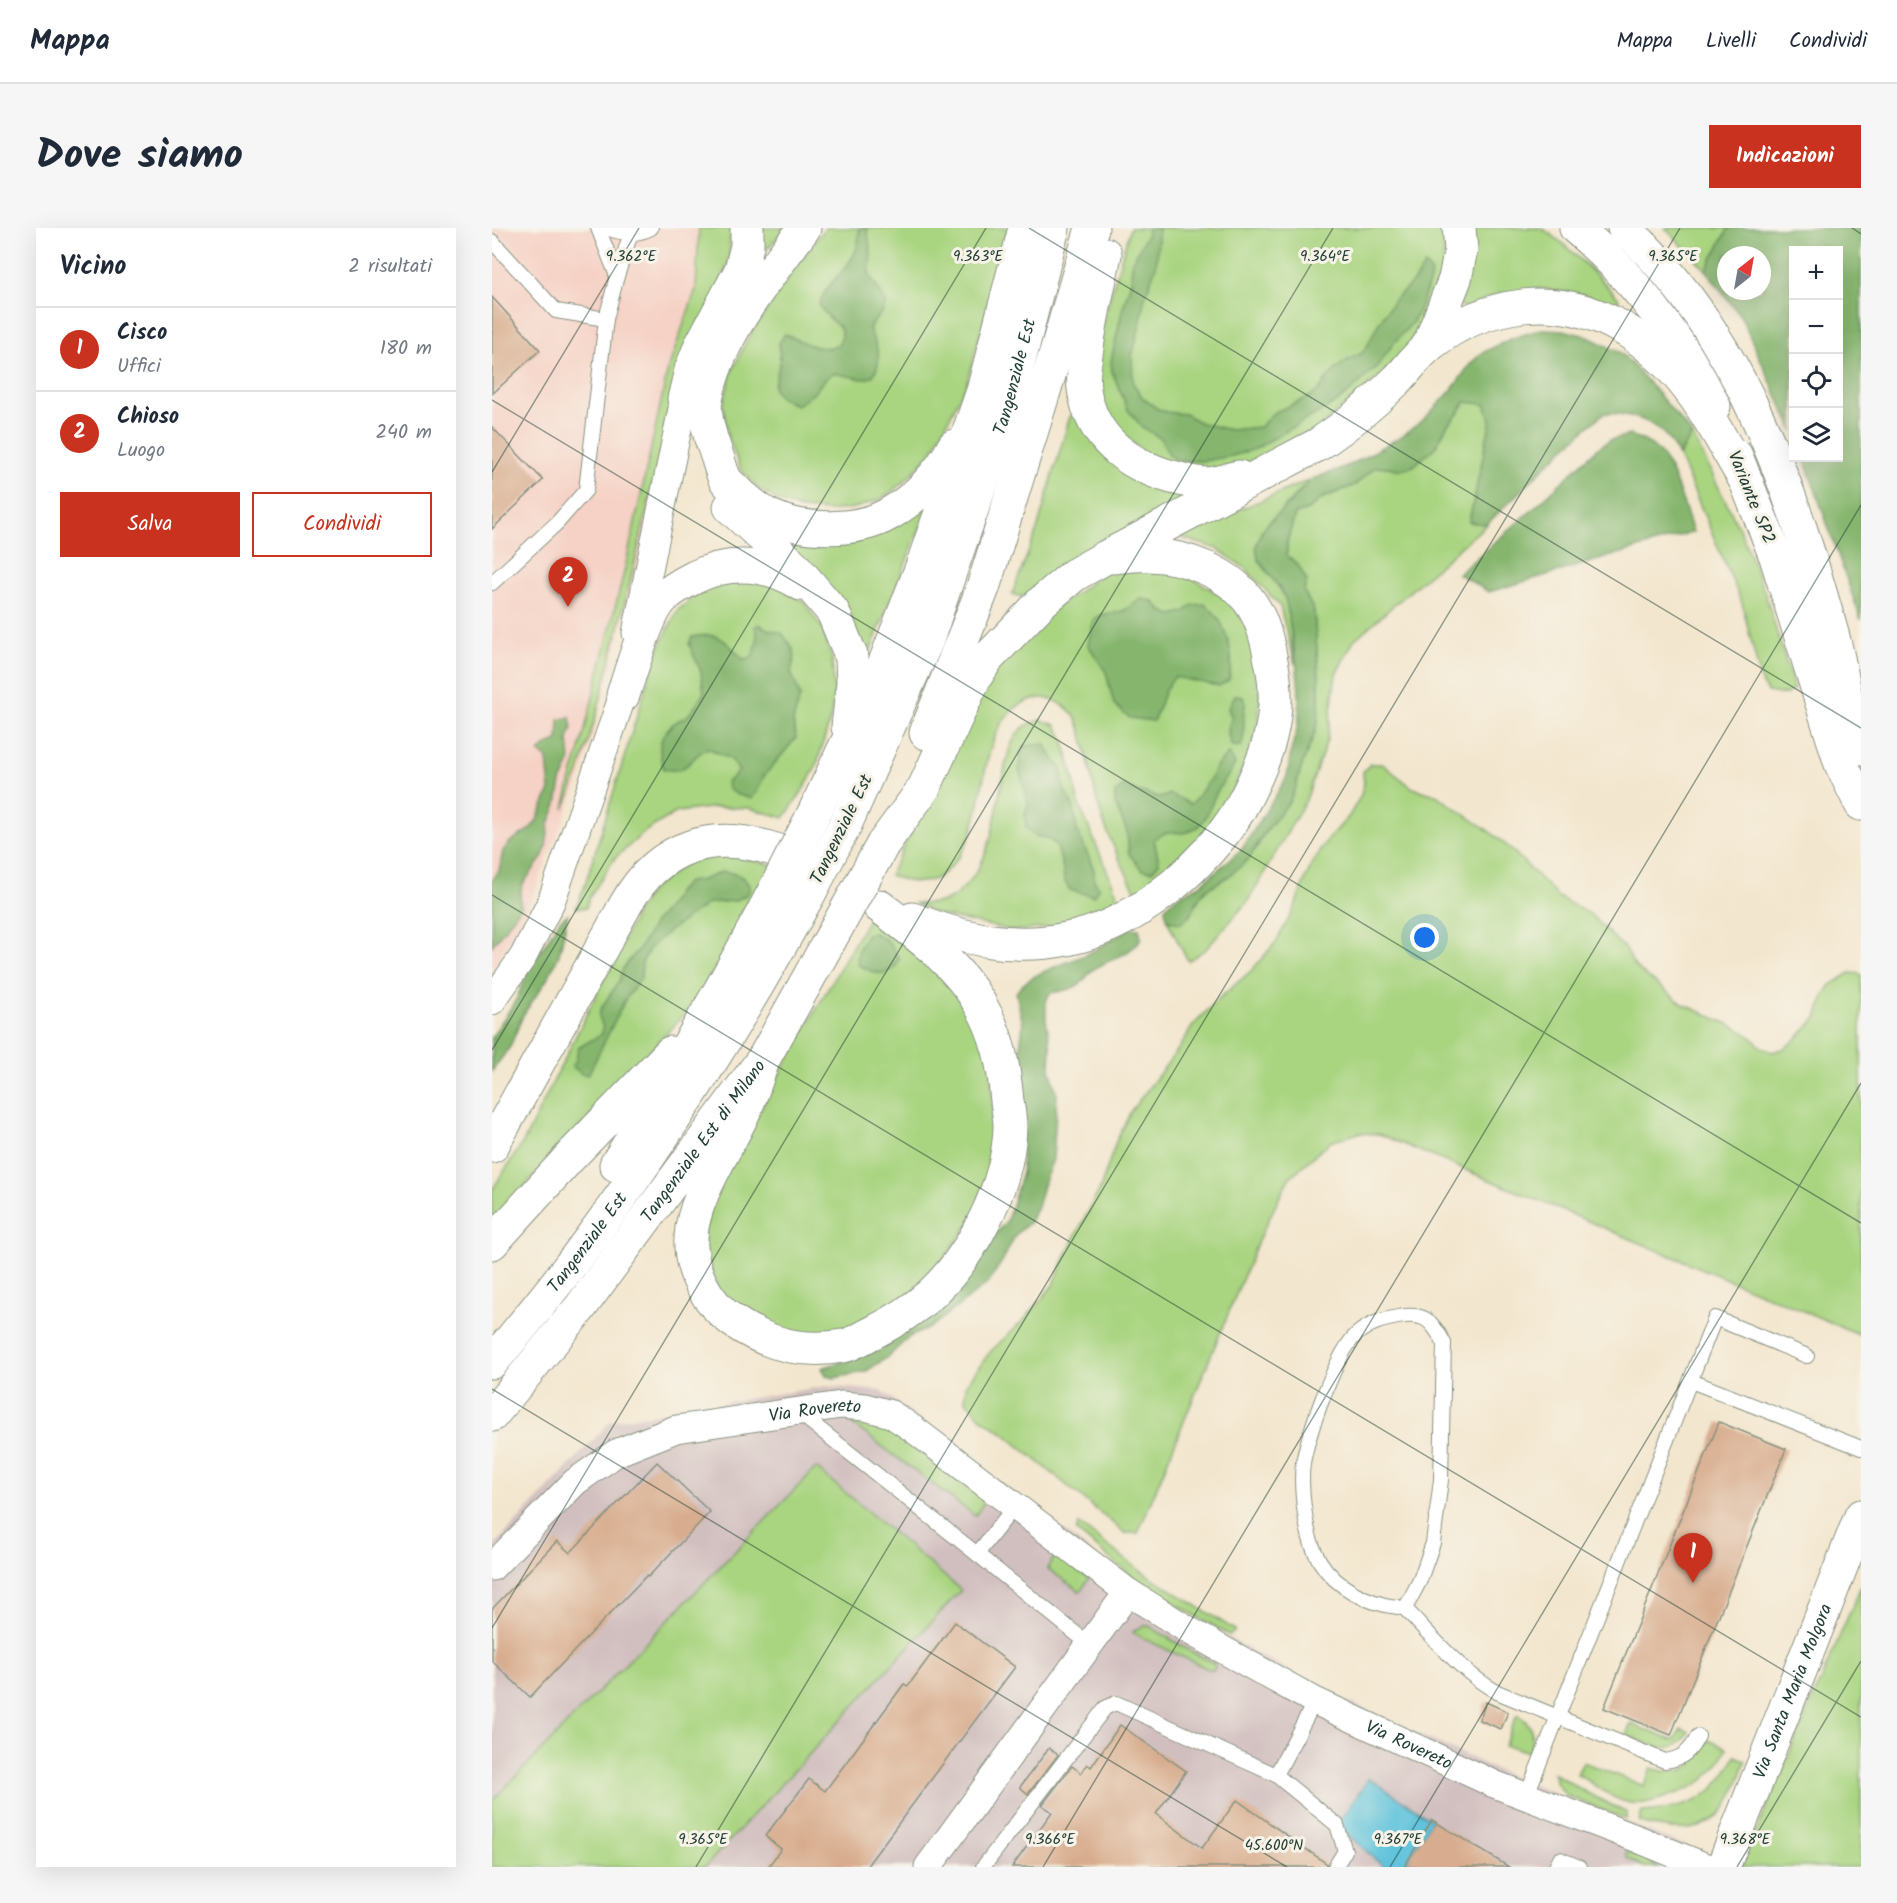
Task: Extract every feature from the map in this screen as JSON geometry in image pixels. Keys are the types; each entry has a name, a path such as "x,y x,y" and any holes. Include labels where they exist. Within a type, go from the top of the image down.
{"main road":[{"path":"747,228 747,246 741,270 701,345 691,370 684,399 688,443 707,485 793,565 833,612 852,658 853,682 846,745"},
{"path":"804,228 733,329 715,367 705,403 711,441 726,480 749,502 770,516 798,526 830,528 859,525 889,515 915,495 946,462 983,391"},
{"path":"492,1341 596,1197 668,1083 747,943 778,864 815,811 874,691 911,599 983,391 1025,228"},
{"name":"Tangenziale Est","path":"492,1362 530,1318 600,1228 695,1086 771,963 845,825 927,640 942,597 1005,415 1053,228"},
{"name":"Tangenziale Est","path":"883,844 983,588 1092,228"},
{"path":"1111,228 1090,325 1084,371 1084,389 1091,414 1108,442 1147,469 1186,481 1208,484 1239,477 1300,455"},
{"path":"1429,345 1455,279 1461,249 1459,228"},
{"name":"Variante SP2","path":"1576,228 1636,287 1683,351 1725,428 1776,557 1841,764 1861,804"},
{"name":"Variante SP2","path":"1624,228 1646,248 1712,333 1743,389 1767,441 1800,531 1834,639 1852,727 1861,748"},
{"path":"883,844 924,788 974,679 987,659 1043,601 1074,575 1300,455 1344,428 1407,370 1429,345 1466,323 1487,314 1541,304 1562,305 1600,316 1640,340 1669,367 1695,397 1747,483"},
{"path":"764,1058 741,1119 701,1196 690,1237 692,1262 707,1297 719,1311 744,1329 777,1343 801,1349 846,1346 895,1321 931,1294 957,1264 983,1224 998,1186 1010,1126 1004,1065 994,1034 980,1004 960,975 932,946 879,906 948,933 994,942 1014,944 1045,942 1068,939 1099,930 1151,901 1182,877 1226,830 1252,783 1271,735 1275,698 1274,672 1267,639 1252,605 1239,591 1210,571 1180,559 1147,554 1106,557"},
{"path":"623,695 649,622 660,601 679,585 710,569 732,565 759,566 786,574 804,585 833,612"},
{"path":"1834,639 1861,711"},
{"path":"492,1146 641,880 682,850 721,840 739,841 778,864"},
{"name":"Tangenziale Est di Milano","path":"492,1414 580,1308 764,1058 883,844"},
{"path":"492,1243 707,1012"},
{"name":"Via Santa Maria Molgora","path":"1723,1867 1861,1516"}],"street":[{"path":"492,1001 523,957 551,902 623,695 684,399"},
{"name":"Via Rovereto","path":"492,1567 575,1482 616,1454 676,1429 841,1405 865,1407 891,1414 912,1428 1128,1592 1190,1631 1315,1701 1494,1784 1706,1867"},
{"path":"928,1867 1128,1592"}],"lane":[{"path":"598,228 617,276"},
{"path":"606,228 631,233 651,228"},
{"path":"492,583 558,522 586,490 606,319 631,233"},
{"path":"492,241 556,311 606,319"},
{"path":"1404,1609 1420,1580 1433,1543 1441,1480 1444,1343 1434,1324 1422,1317 1407,1316 1374,1322 1356,1335 1341,1356 1319,1408 1303,1464 1303,1509 1315,1553 1334,1580 1359,1597 1404,1609 1480,1683 1497,1692 1665,1761 1684,1756 1693,1747 1698,1736"},
{"path":"1526,1797 1715,1318 1807,1356"},
{"path":"1691,1381 1861,1448"},
{"path":"796,1411 1090,1645"},
{"path":"977,1554 1015,1506"},
{"path":"1276,1775 1315,1701"},
{"path":"983,1867 1105,1708 1116,1703 1276,1775 1337,1825 1345,1851 1335,1867"},
{"path":"1556,1867 1560,1859 1579,1867"}],"shaded area":[{"path":"492,228 735,228 732,261 639,564 581,777 524,916 492,971"},
{"path":"827,1386 882,1391 1133,1584 1320,1689 1501,1772 1715,1858 1712,1867 492,1867 492,1548 611,1421"}],"green space":[{"path":"699,228 731,228 729,260 658,463 598,709 578,775 564,809 626,564 668,369 696,289"},
{"path":"763,228 784,228 773,243 760,254"},
{"path":"825,228 1008,228 967,383 932,452 904,482 881,499 855,508 829,511 801,509 778,501 759,489 741,470 728,437 723,404 731,373 748,338"},
{"path":"859,228 867,228 871,253 869,274 886,302 883,311 869,328 879,358 876,370 872,377 863,379 833,373 813,394 797,405 783,399 773,388 780,362 779,343 785,334 817,347 838,345 842,336 840,327 819,306 827,289 854,255"},
{"path":"1130,228 1441,228 1445,240 1441,284 1406,354 1294,448 1236,466 1207,472 1151,459 1106,419 1095,372 1101,328"},
{"path":"1148,228 1159,228 1156,266 1144,300 1132,356 1133,383 1143,398 1158,409 1185,414 1201,423 1230,430 1260,427 1273,413 1317,392 1344,362 1362,353 1394,300 1414,281 1425,265 1431,272 1430,280 1412,323 1376,368 1339,401 1255,449 1203,461 1180,461 1170,456 1160,438 1142,427 1128,410 1112,371 1111,361 1131,281 1132,262"},
{"path":"1469,228 1539,228 1546,231 1580,259 1619,299 1617,303 1612,304 1581,294 1543,289 1500,293 1466,308 1455,303"},
{"path":"1665,228 1729,228 1717,246 1706,270"},
{"path":"1729,228 1861,228 1861,620 1805,462 1843,462 1843,246 1789,246 1789,422 1741,317 1728,300 1771,300 1771,246 1719,246"},
{"path":"1717,250 1717,285 1706,270"},
{"path":"1542,329 1563,330 1586,336 1621,353 1692,434 1679,456 1665,434 1656,427 1627,415 1604,413 1562,450 1487,524 1469,522 1491,420 1485,404 1465,402 1448,424 1435,448 1413,466 1401,470 1375,467 1355,485 1320,499 1310,509 1295,514 1287,542 1287,555 1298,565 1307,581 1304,591 1314,612 1319,706 1314,735 1289,802 1263,835 1249,859 1229,876 1205,890 1190,916 1180,923 1167,920 1165,908 1175,898 1200,885 1242,849 1287,776 1299,721 1297,673 1286,601 1281,590 1258,559 1256,546 1261,533 1310,480 1352,464 1402,436 1424,419 1482,353 1510,339"},
{"path":"1465,402 1485,403 1491,420 1469,522 1487,524 1354,640 1336,674 1327,740 1306,800 1248,901 1206,949 1188,961 1167,920 1180,923 1190,916 1205,890 1229,876 1257,848 1263,835 1289,801 1295,789 1318,720 1319,677 1314,612 1304,591 1298,565 1287,555 1287,542 1295,514 1310,509 1320,499 1355,485 1375,467 1401,470 1435,448 1448,424"},
{"path":"1082,411 1194,494 1081,556 1022,597 1012,594 1037,530 1070,416"},
{"path":"1692,434 1740,530 1766,596 1794,689 1785,695 1768,692 1762,685 1742,603 1679,456"},
{"path":"1630,435 1655,448 1667,464 1678,487 1693,532 1489,592 1458,574 1531,511 1598,448 1610,440"},
{"path":"1310,480 1261,532 1258,559 1287,601 1295,664 1280,606 1246,569 1217,549 1176,536"},
{"path":"929,505 869,654 861,660 789,547 790,535"},
{"path":"1147,568 1189,576 1230,601 1247,626 1261,673 1258,731 1229,800 1194,846 1137,894 1100,811 1084,741 1077,721 1062,705 1049,699 1039,698 1015,708 998,730 986,766 975,823 959,857 939,877 925,882 911,882 890,875 980,690 1027,629 1107,571"},
{"path":"749,576 778,586 804,602 822,628 832,659 834,692 831,716 816,767 784,818 749,808 717,807 677,812 647,830 615,858 589,898 586,908 576,908 656,654 677,611 703,589"},
{"path":"1141,599 1153,601 1162,611 1172,615 1184,612 1193,605 1205,604 1224,628 1231,659 1229,680 1219,686 1175,677 1164,692 1153,721 1130,718 1114,704 1106,672 1088,645 1092,623 1100,615 1123,611"},
{"path":"759,624 782,633 792,647 795,655 791,672 800,696 793,721 796,738 764,776 751,799 728,789 727,782 739,771 731,759 708,748 684,767 673,770 664,769 660,748 667,730 690,714 704,693 701,672 689,644 692,637 716,636 726,642 743,659 751,658 757,643 755,627"},
{"path":"1235,695 1242,696 1246,703 1244,736 1241,746 1232,746 1228,736 1232,718 1228,709"},
{"path":"570,717 572,729 568,739 570,762 561,782 557,804 549,824 546,848 542,858 522,885 521,907 492,946 492,881 499,871 503,851 510,842 530,829 537,820 550,790 547,759 539,752 547,745 558,741 559,720"},
{"path":"1041,720 1056,725 1063,738 1078,802 1122,906 1065,926 1014,931 936,914 914,903 946,901 957,894 971,879 980,866 991,838 1006,761 1013,741 1023,728"},
{"path":"1046,744 1048,751 1061,768 1064,789 1074,808 1077,830 1094,870 1094,880 1099,888 1093,896 1070,890 1064,880 1057,846 1047,838 1035,836 1026,828 1025,815 1028,803 1019,769 1020,756 1024,746"},
{"path":"1229,753 1235,764 1219,788 1203,821 1195,829 1185,833 1170,832 1154,839 1159,863 1152,871 1142,870 1129,854 1127,832 1115,803 1115,793 1123,786 1160,798 1170,794 1191,804 1211,778 1215,768"},
{"path":"1370,764 1382,764 1413,788 1436,795 1489,831 1511,849 1558,897 1590,914 1628,952 1633,964 1641,972 1683,1004 1739,1029 1761,1047 1772,1052 1783,1049 1793,1042 1817,1018 1824,996 1831,985 1850,973 1861,974 1861,1335 1379,1134 1359,1133 1330,1142 1289,1178 1258,1241 1138,1533 1125,1533 1002,1432 982,1419 965,1400 966,1385 990,1352 1025,1319 1053,1285 1073,1240 1100,1189 1116,1142 1131,1111 1180,1047 1192,1027 1215,1002 1252,970 1276,942 1294,909 1312,864 1325,843 1349,816 1361,795 1364,784 1363,772"},
{"path":"722,854 774,865 695,1003 492,1221 492,1190 524,1141 638,910 651,890 688,862"},
{"path":"722,872 742,877 750,888 748,894 735,901 709,903 669,931 649,949 642,963 641,978 625,1000 588,1075 582,1074 572,1066 576,1061 578,1048 602,1034 600,1010 619,981 623,968 641,946 654,923 678,891 688,882 702,880"},
{"path":"568,914 559,955 548,978 523,1015 510,1047 492,1071 492,1037 516,1000 528,971 560,920"},
{"path":"868,919 921,956 970,1010 992,1067 994,1156 973,1219 923,1286 842,1334 802,1337 750,1319 718,1291 702,1238 712,1200 786,1062"},
{"path":"1130,928 1139,929 1141,938 1137,944 1120,956 1094,969 1078,985 1050,993 1046,1001 1046,1020 1051,1048 1050,1068 1057,1095 1053,1159 1030,1222 1016,1234 988,1283 931,1327 909,1337 888,1357 865,1372 834,1378 826,1375 822,1368 872,1352 1007,1221 1022,1173 1018,1065 1023,1024 1016,993 1029,979 1089,953"},
{"path":"874,933 887,940 899,958 894,968 885,973 874,972 858,965 857,956 861,945 867,934"},
{"path":"864,1422 879,1425 893,1432 985,1501 975,1516 851,1423"},
{"path":"816,1468 961,1590 705,1867 492,1867 492,1801"},
{"path":"1079,1524 1141,1571 1235,1630 1233,1633 1229,1635 1128,1573 1076,1531"},
{"path":"1056,1555 1089,1579 1080,1592 1047,1568"},
{"path":"1861,1586 1861,1867 1741,1867"},
{"path":"1143,1626 1149,1626 1214,1663 1215,1667 1213,1670 1208,1669 1133,1632"},
{"path":"1517,1715 1531,1729 1531,1749 1528,1752 1504,1746"},
{"path":"1631,1724 1672,1740 1681,1729 1689,1732 1676,1746 1661,1747 1626,1735"},
{"path":"1708,1740 1727,1748 1709,1775 1694,1786 1652,1801 1635,1803 1624,1801 1577,1774 1583,1762 1644,1786 1651,1768 1671,1772 1686,1768 1698,1758"},
{"path":"1735,1756 1746,1761 1737,1786 1725,1808 1707,1824 1697,1828 1674,1829 1639,1822 1642,1812 1687,1805 1709,1792 1727,1771"},
{"path":"1553,1773 1627,1813 1626,1819 1567,1796 1557,1784"},
{"path":"1626,1852 1644,1858 1658,1867 1644,1867 1627,1858"}],"water":[{"path":"1369,1778 1432,1820 1404,1867 1384,1867 1337,1825"}],"building":[{"path":"492,297 540,350 492,394"},
{"path":"492,427 543,480 492,529"},
{"path":"1719,1422 1786,1449 1671,1735 1604,1708"},
{"path":"657,1462 710,1512 530,1697 492,1661 492,1609 557,1541 570,1553"},
{"path":"955,1622 1015,1667 866,1867 768,1867 781,1849 765,1836 809,1779 825,1791 904,1684 908,1686"},
{"path":"1486,1702 1508,1712 1501,1729 1479,1720"},
{"path":"1120,1725 1186,1771 1156,1814 1202,1848 1237,1800 1327,1864 1326,1867 1012,1867 1052,1812 1042,1805 1072,1766 1081,1773 1087,1764 1091,1767"},
{"path":"1049,1748 1058,1755 1028,1794 1020,1787"},
{"path":"1432,1820 1509,1867 1404,1867"}],"place":[{"name":"Chioso","path":"568,607"},
{"name":"Cisco","path":"1693,1583"}]}
